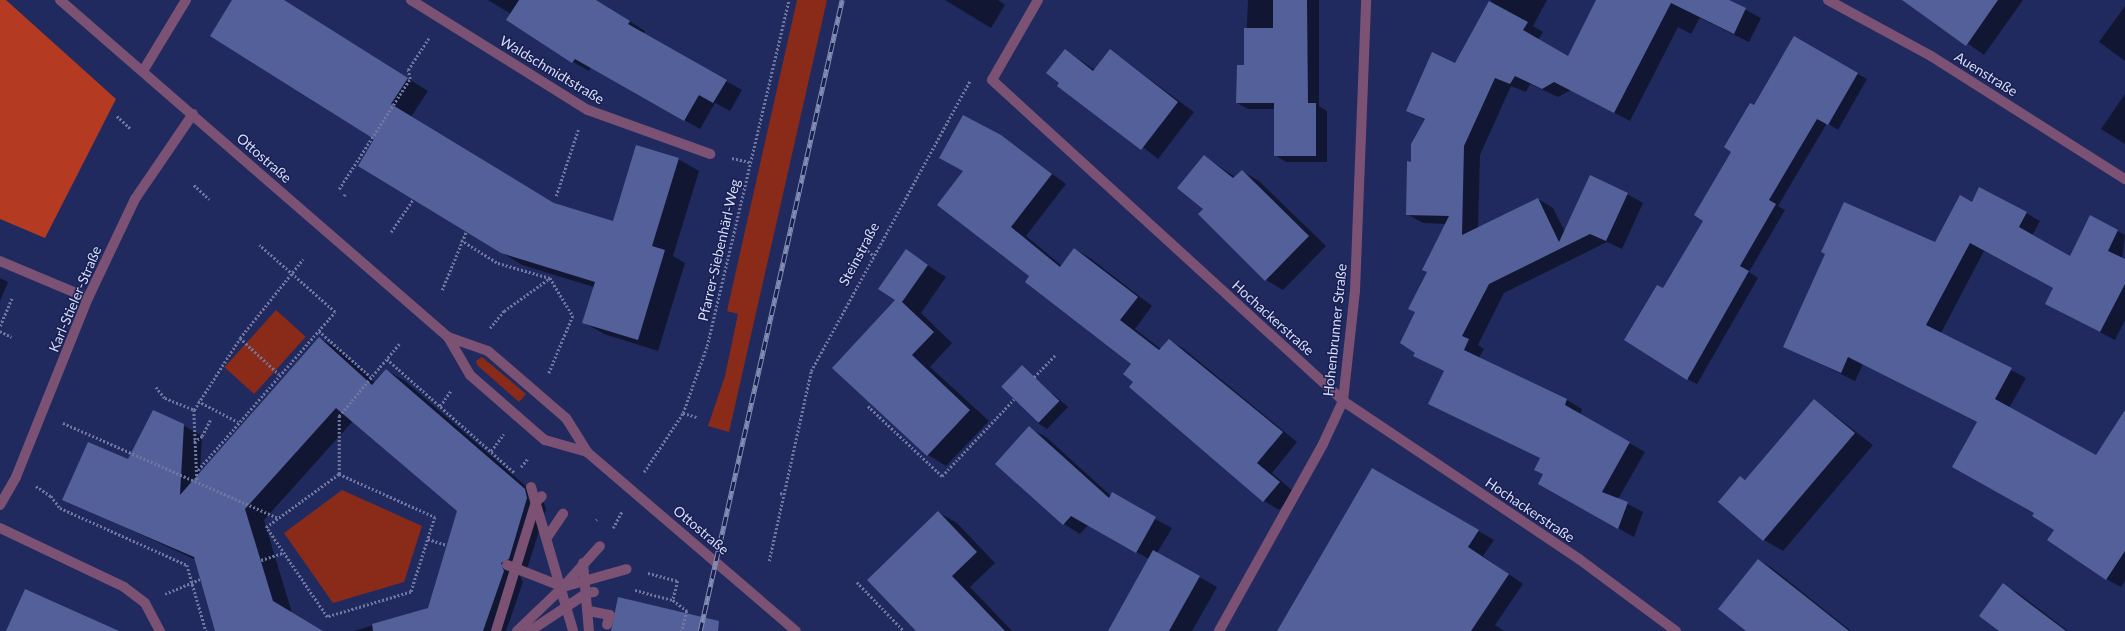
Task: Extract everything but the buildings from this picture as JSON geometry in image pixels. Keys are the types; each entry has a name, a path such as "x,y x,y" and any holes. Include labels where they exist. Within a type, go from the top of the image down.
{"street":[{"name":"Ottostraße","path":"60,0 448,337 470,375 545,440 587,452"},
{"path":"143,71 186,0"},
{"name":"Waldschmidtstraße","path":"411,0 588,110 710,154"},
{"path":"992,80 1038,0"},
{"name":"Hohenbrunner Straße","path":"1219,631 1324,444 1343,401 1355,291 1366,0"},
{"name":"Auenstraße","path":"1828,0 1931,56 2125,178"},
{"name":"Hochackerstraße","path":"992,80 1343,401 1579,559 1676,631"},
{"name":"Karl-Stieler-Straße","path":"0,505 16,477 88,298 135,199 193,114"},
{"path":"0,261 88,298"},
{"name":"Ottostraße","path":"448,337 488,351 566,418 587,452 796,631"},
{"path":"532,487 539,499 568,605 573,631"},
{"path":"496,631 511,566 539,499"},
{"path":"548,536 563,514"},
{"path":"0,528 124,587 145,603 160,631"},
{"path":"517,631 563,587 583,563 600,546"},
{"path":"583,563 590,593 589,631"},
{"path":"511,566 563,587 590,593"},
{"path":"563,587 626,569"},
{"path":"530,631 568,605 590,593"},
{"path":"590,611 610,615 608,625"}],"path":[{"name":"Pfarrer-Siebenhärl-Weg","path":"600,546 632,490 683,413 707,346 789,0"},
{"path":"339,189 410,79 408,70 442,19"},
{"name":"Steinstraße","path":"769,561 811,371 967,82 981,77 992,80"},
{"path":"556,196 575,136 588,110"},
{"path":"117,116 131,129"},
{"path":"194,186 209,199"},
{"path":"391,232 413,199"},
{"path":"442,290 461,240 466,232"},
{"path":"461,240 498,263 550,278 573,316 546,381"},
{"path":"198,470 279,374 335,312 259,245"},
{"path":"862,245 874,256"},
{"path":"197,480 198,470 193,442 194,410 198,401 240,338 303,259"},
{"path":"488,330 504,311 550,278"},
{"path":"0,326 12,298"},
{"path":"0,331 12,337"},
{"path":"319,331 371,377"},
{"path":"240,338 279,374"},
{"path":"339,474 339,416 399,344"},
{"path":"1034,377 1055,355"},
{"path":"387,359 532,487"},
{"path":"156,387 165,398 194,410"},
{"path":"440,406 451,390"},
{"path":"868,406 942,476 1014,399"},
{"path":"198,401 238,422"},
{"path":"683,413 697,417"},
{"path":"193,442 202,436 210,420"},
{"path":"76,429 197,480 278,518"},
{"path":"491,451 507,430"},
{"path":"339,474 435,517 411,592 327,617 266,527 339,474"},
{"path":"16,477 40,488 60,508 187,565 206,631"},
{"path":"780,493 784,494"},
{"path":"428,539 447,545"},
{"path":"261,560 283,553"},
{"path":"626,569 678,581 673,600"},
{"path":"145,603 192,581 200,579"},
{"path":"857,582 904,631"},
{"path":"590,593 635,590 673,600 687,611 682,631"}],"shaded area":[{"path":"0,0 6,0 116,99 45,238 0,219"},
{"path":"797,0 827,0 729,432 708,426 725,376 738,314 727,311"},
{"path":"276,310 306,337 254,394 224,367"},
{"path":"482,357 526,394 519,402 477,365 476,361"},
{"path":"342,490 422,526 404,582 333,603 284,533"}],"railway":[{"path":"700,631 842,0"}]}
